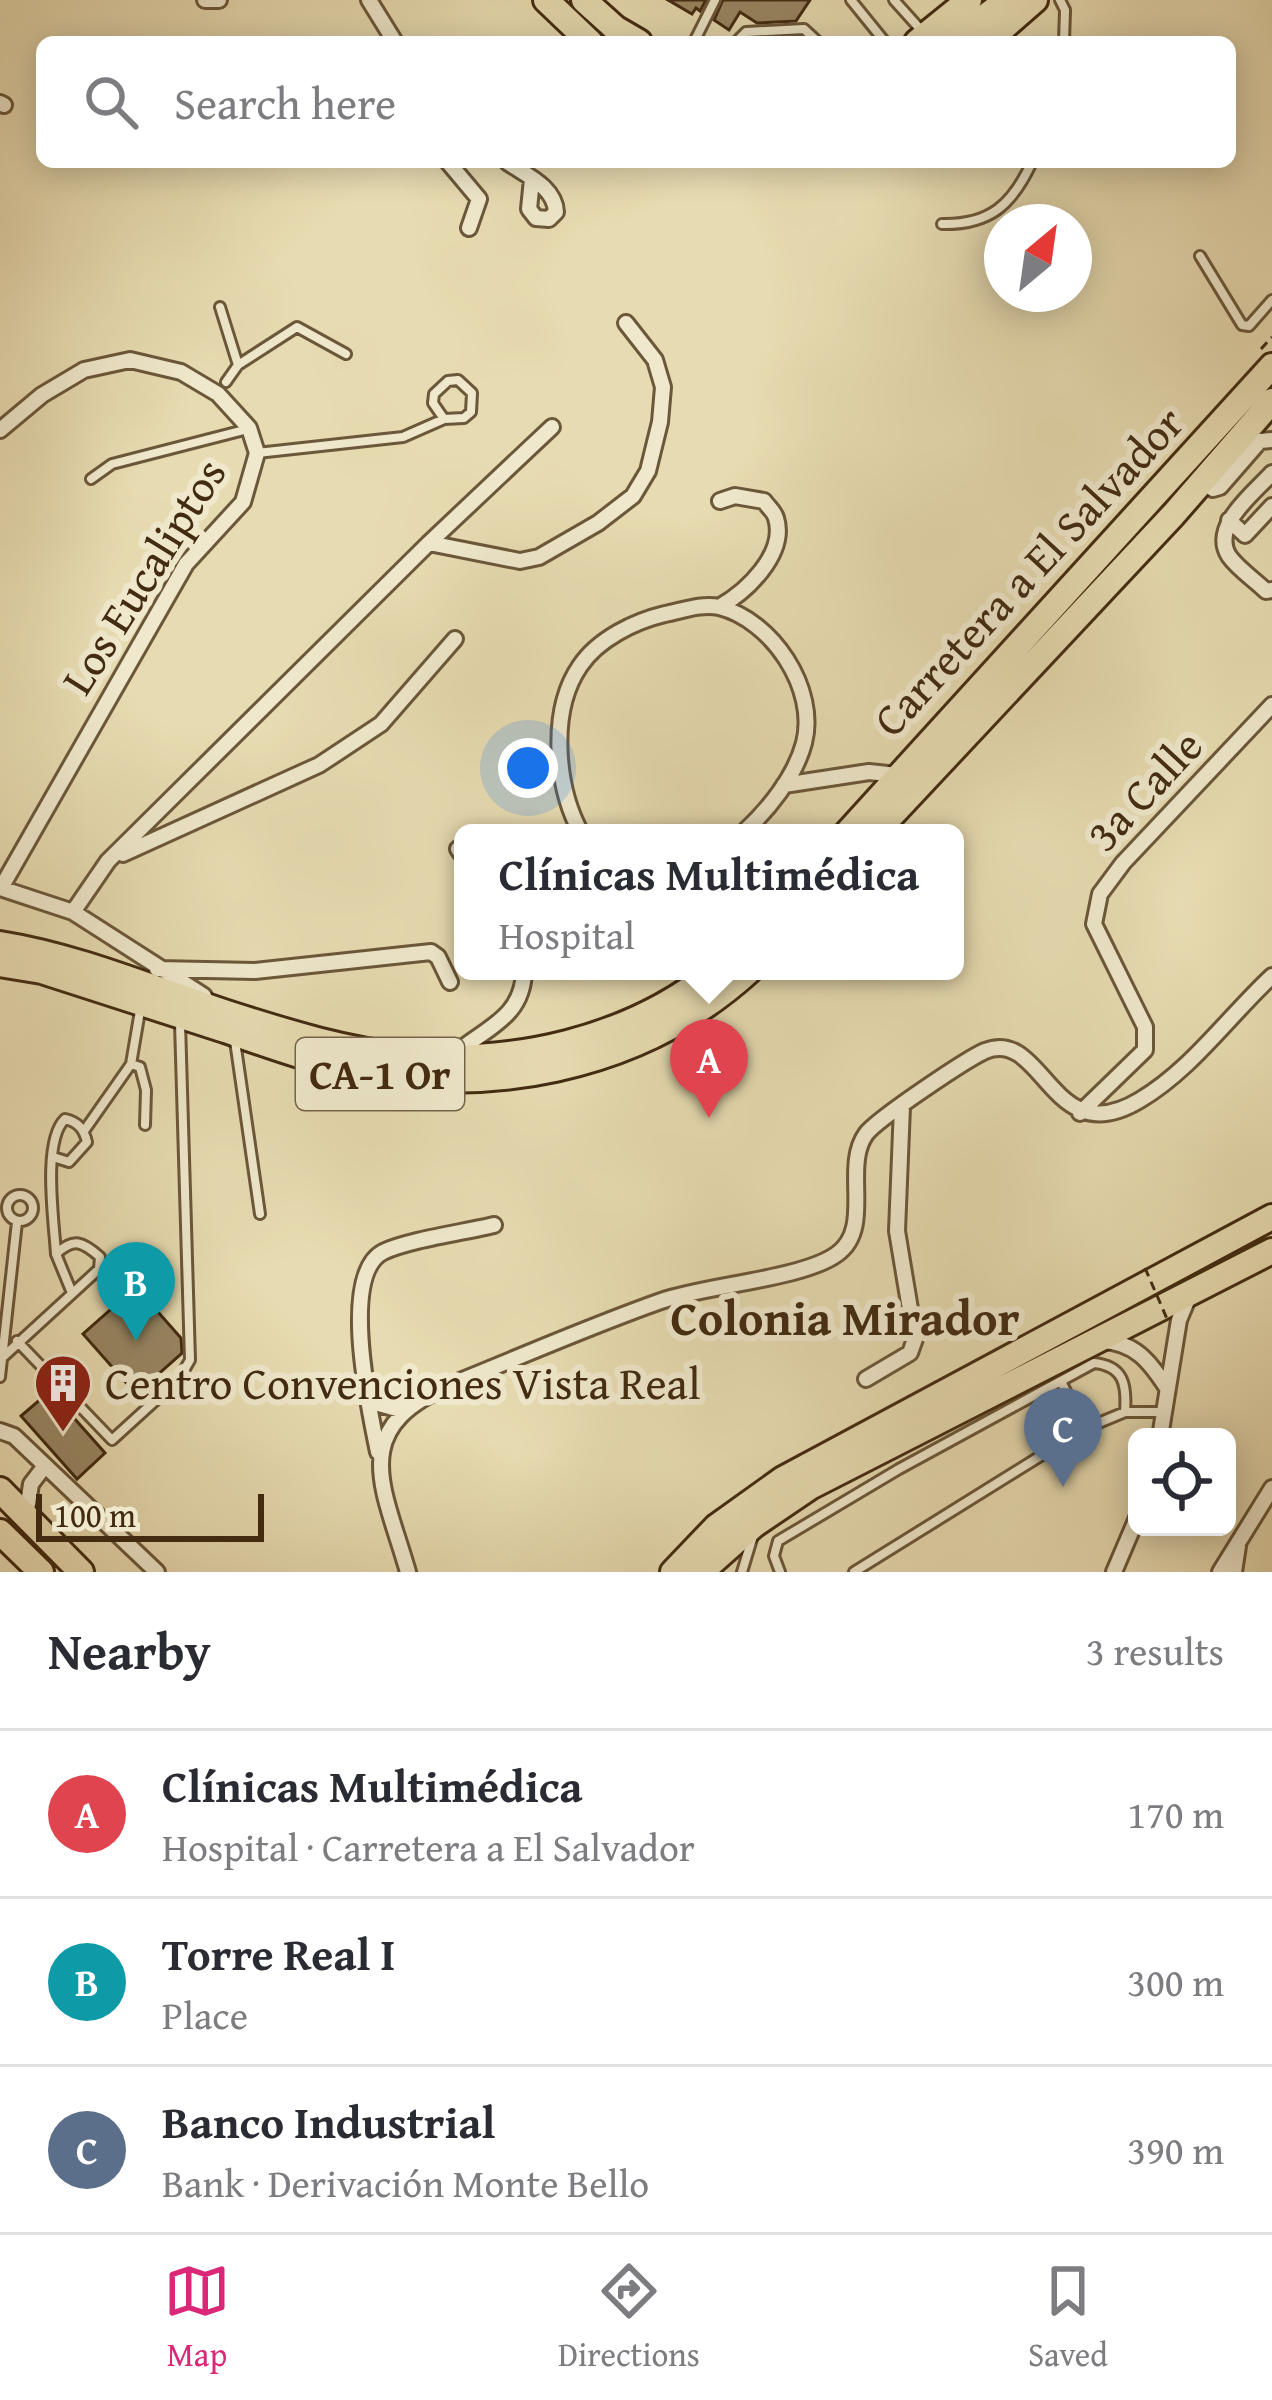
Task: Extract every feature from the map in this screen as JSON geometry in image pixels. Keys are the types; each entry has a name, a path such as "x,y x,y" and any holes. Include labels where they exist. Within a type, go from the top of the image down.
{"highway":[{"path":"545,0 584,36"},
{"path":"584,0 629,36"},
{"path":"926,36 969,0"},
{"path":"971,36 991,0"},
{"path":"972,36 1007,0"},
{"path":"974,36 1035,0"},
{"name":"Carretera a El Salvador","path":"855,824 1272,366"},
{"name":"Carretera a El Salvador","path":"883,824 1203,482 1263,435 1272,401"},
{"name":"CA-1 Or","path":"0,944 82,964 337,1066 387,1076 509,1077 590,1062 653,1038 738,980"},
{"name":"CA-1 Or","path":"0,964 42,971 180,1016 405,1056 453,1056 488,1045 542,1048 597,1034 642,1017 700,980"},
{"path":"673,1572 716,1527 783,1479 1272,1216"},
{"path":"701,1572 754,1525 810,1486 1272,1251"},
{"path":"0,1490 80,1572"},
{"path":"0,1532 40,1572"}],"street":[{"path":"205,0 219,0"},
{"path":"369,0 390,36"},
{"path":"453,168 479,199 470,228"},
{"path":"516,168 532,179"},
{"path":"429,543 520,561 598,523 633,496 648,472 663,387 655,359 626,323"},
{"name":"Los Eucaliptos","path":"0,430 42,395 84,370 130,360 222,388 249,428 257,453 243,502 186,564 1,888"},
{"path":"73,912 108,861 429,543 553,428"},
{"path":"1272,473 1229,520 1225,540 1229,555 1266,591 1272,590"},
{"path":"719,608 758,578 776,540 776,518 764,501 735,496 720,501"},
{"path":"1229,520 1245,535 1272,506"},
{"path":"576,824 560,740 579,666 617,633 651,617 697,607 719,608 755,626 777,645 797,683 807,725 803,746 784,784 750,824"},
{"path":"108,861 319,765 381,724 455,639"},
{"name":"3a Calle","path":"1080,1113 1144,1050 1145,1027 1094,924 1100,894 1112,874 1272,705"},
{"path":"784,784 869,772 897,775"},
{"path":"1,888 73,912 114,936 236,1025"},
{"path":"157,968 255,971 431,952 450,982"},
{"path":"379,1457 393,1424 430,1394 665,1299 803,1267 838,1254 852,1232 860,1147 866,1134 985,1052 1002,1048 1027,1061 1080,1113 1097,1114 1137,1103 1190,1063 1272,976"},
{"path":"488,1045 522,991 523,980"},
{"path":"866,1379 910,1353 915,1339 897,1231 902,1107"},
{"path":"408,1572 380,1476 359,1301 368,1265 383,1252 494,1225"},
{"path":"1161,1428 1179,1320 1191,1289"},
{"path":"1091,1340 1130,1347 1151,1364 1167,1388"},
{"path":"368,1401 404,1411"},
{"path":"0,1431 14,1436 157,1572"},
{"path":"26,1517 31,1484 44,1466"},
{"path":"1220,1572 1272,1488"},
{"path":"1114,1572 1129,1536"},
{"path":"1234,1572 1238,1541"}],"lane":[{"path":"697,36 715,0"},
{"path":"851,0 880,36"},
{"path":"894,0 920,36"},
{"path":"1060,0 1065,10 1064,36"},
{"path":"742,36 804,29 812,36"},
{"path":"942,224 969,224 998,211 1029,168"},
{"path":"1200,256 1242,325 1249,326 1272,300"},
{"path":"220,308 238,365"},
{"path":"222,388 238,365 297,327 346,354"},
{"path":"257,453 403,437 444,418 464,418 474,403 472,393 458,380 448,381 434,394 437,412 444,418"},
{"path":"91,479 112,464 249,428"},
{"path":"84,1131 131,1064 141,1004"},
{"path":"17,1341 112,1440 179,1379 190,1360 180,1016"},
{"path":"236,1025 260,1214"},
{"path":"131,1064 145,1076 145,1125"},
{"path":"53,1157 69,1162 87,1142 74,1121 65,1118 60,1122 53,1157 56,1254 72,1293"},
{"path":"0,1377 17,1222"},
{"path":"3,1358 99,1269 100,1256 83,1242 72,1242 56,1254"},
{"path":"780,1572 774,1556 778,1541 1094,1363 1109,1365 1121,1374 1125,1412"},
{"path":"1061,1381 1084,1429"},
{"path":"854,1572 1084,1429 1125,1412 1163,1412"},
{"path":"742,1572 754,1525"}],"path":[{"path":"1144,1268 1168,1322"}],"building":[{"path":"668,0 706,0 692,14"},
{"path":"723,0 810,0 796,21 757,23 740,12 729,30 714,20"},
{"path":"136,1287 181,1338 182,1353 136,1394 83,1334"},
{"name":"Centro Convenciones Vista Real","path":"50,1391 105,1453 77,1479 21,1416"}],"place":[{"name":"Clínicas Multimédica","path":"709,1118"},
{"name":"Torre Real I","path":"136,1341"},
{"name":"Centro Convenciones Vista Real","path":"63,1434"},
{"name":"Banco Industrial","path":"1063,1487"}],"district":[{"name":"Colonia Mirador","path":"845,1318"}]}
